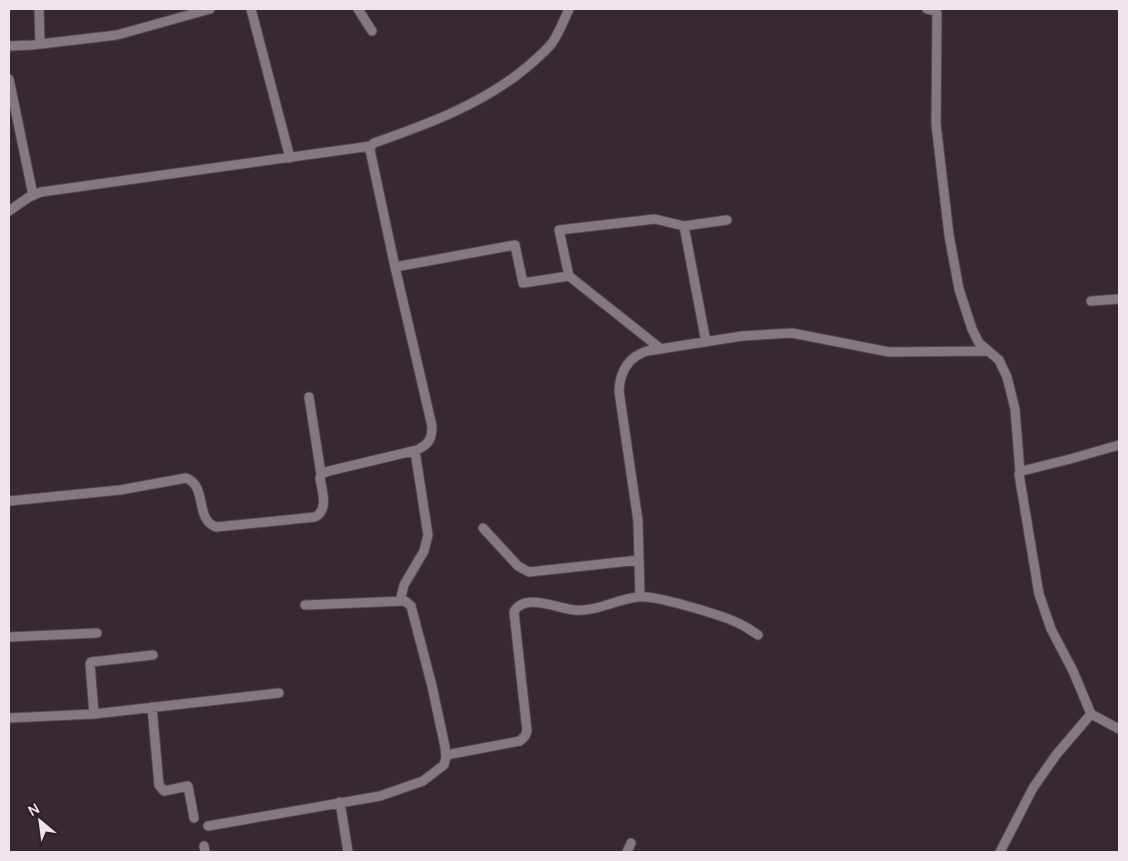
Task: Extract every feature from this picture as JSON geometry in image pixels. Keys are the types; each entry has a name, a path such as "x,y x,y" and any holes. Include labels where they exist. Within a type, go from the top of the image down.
{"street":[{"path":"39,9 40,44"},
{"path":"9,46 117,35 210,9"},
{"path":"251,9 290,158"},
{"path":"358,9 372,31"},
{"path":"9,211 33,195 51,190 371,146 374,143 446,116 508,82 543,54 552,42 569,9"},
{"path":"927,9 936,11 937,14 936,124 949,235 959,288 967,316 977,340 986,351 996,357 1001,363 1012,395 1020,489 1039,594 1051,629 1074,671 1091,714 1119,729"},
{"path":"9,79 33,195"},
{"path":"321,474 415,450 428,444 432,435 432,426 395,267 370,150 371,146"},
{"path":"661,349 569,276 559,230 655,219 684,226 727,220"},
{"path":"684,226 706,342"},
{"path":"395,267 514,245 523,283 569,276"},
{"path":"1091,301 1119,299"},
{"path":"640,597 638,521 619,391 620,380 627,364 639,353 742,336 792,333 889,352 986,351"},
{"path":"9,501 120,490 186,478 191,479 197,487 205,519 211,525 221,528 318,516 324,509 321,474 309,397"},
{"path":"1020,472 1119,445"},
{"path":"400,601 404,585 424,551 428,535 415,450"},
{"path":"483,528 518,566 529,572 639,560"},
{"path":"446,755 520,741 525,736 527,731 514,612 523,603 543,603 565,609 581,610 640,597 678,604 733,621 758,635"},
{"path":"208,826 380,796 423,781 444,765 446,755 432,686 411,606 405,601 305,605"},
{"path":"9,636 98,633"},
{"path":"94,714 91,662 153,655"},
{"path":"9,718 94,714 279,693"},
{"path":"152,707 159,784 164,791 188,786 194,818"},
{"path":"1000,852 1033,788 1056,755 1091,714"},
{"path":"340,802 348,852"},
{"path":"628,852 631,843"}]}
